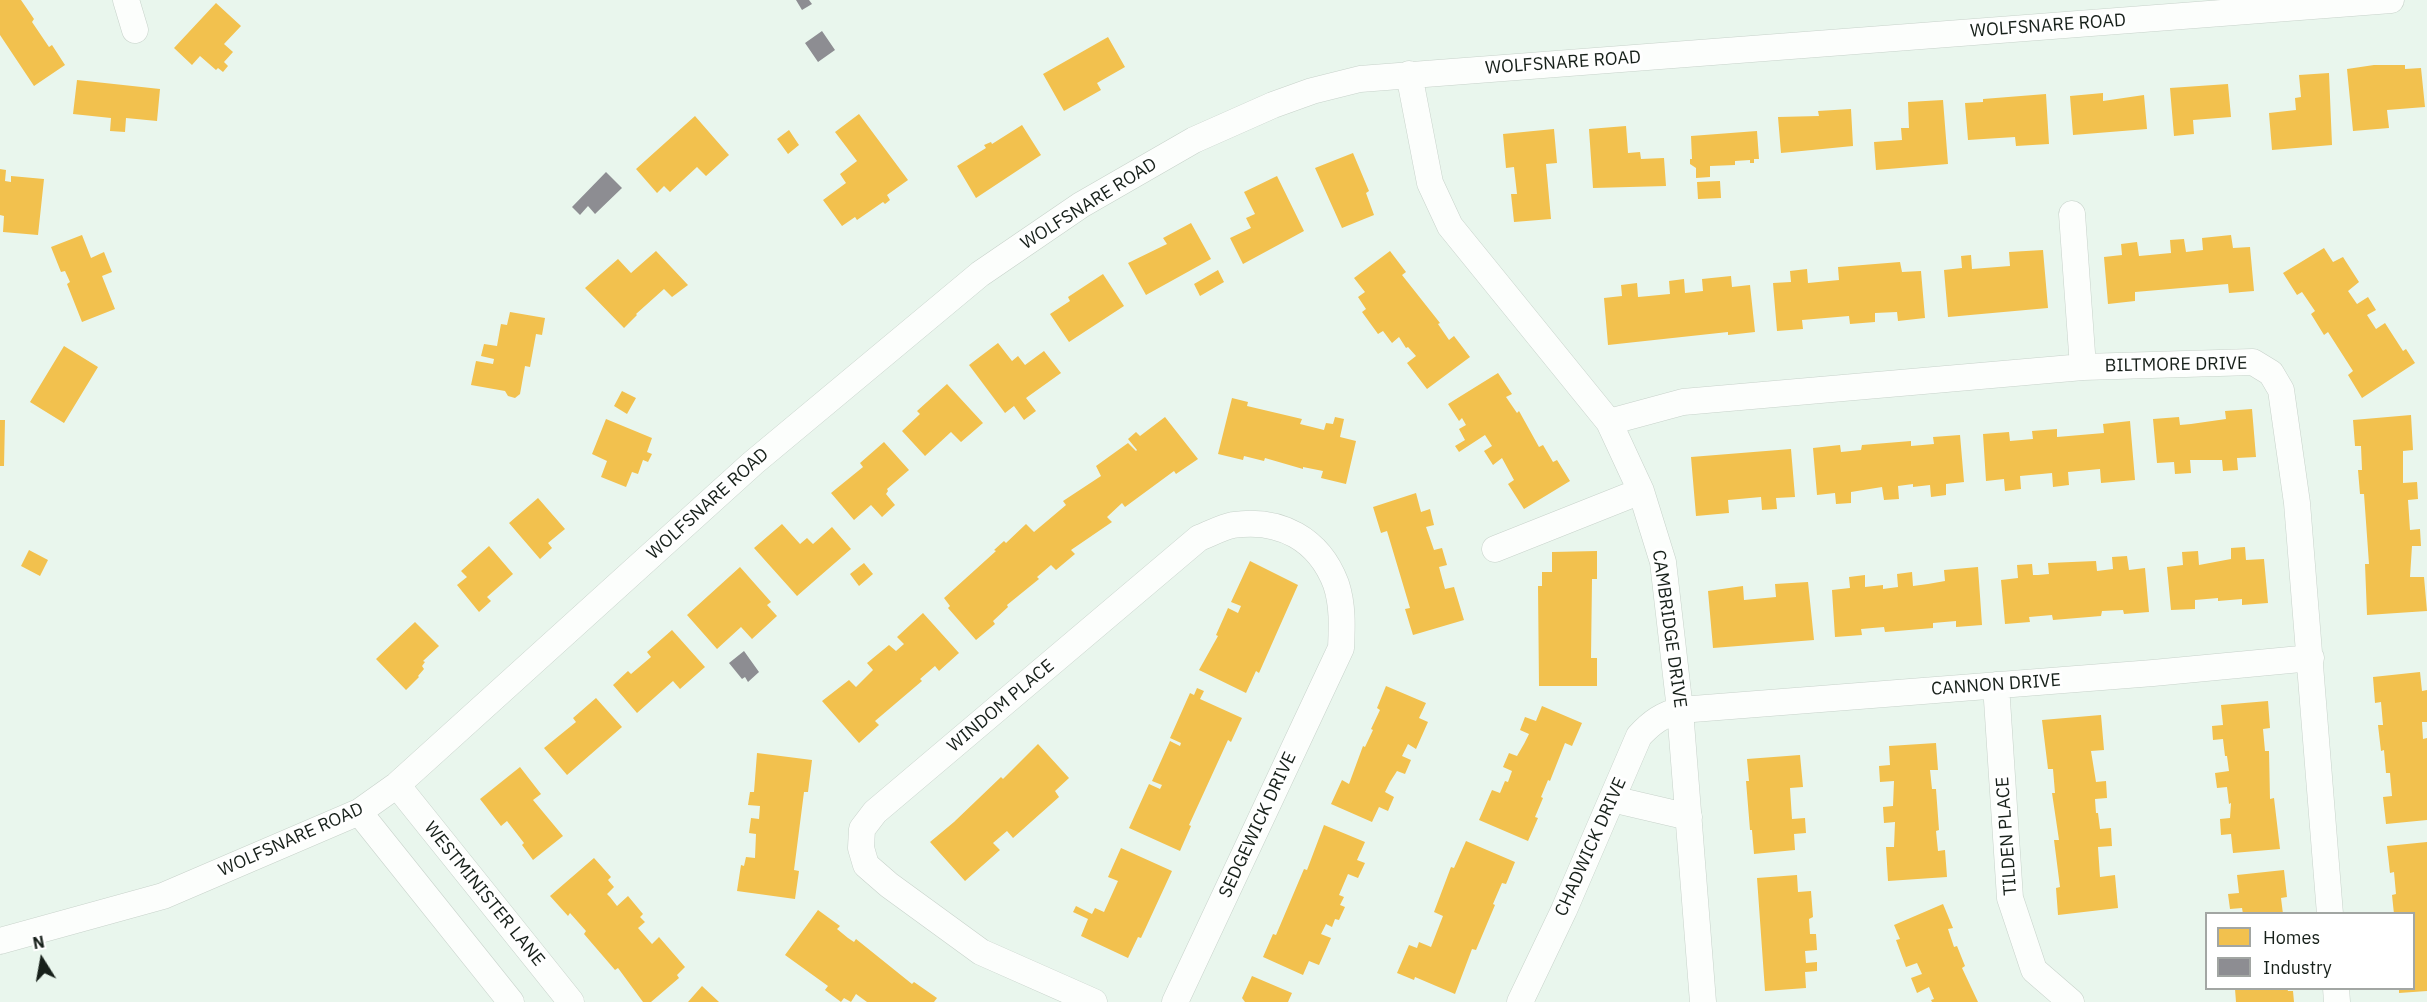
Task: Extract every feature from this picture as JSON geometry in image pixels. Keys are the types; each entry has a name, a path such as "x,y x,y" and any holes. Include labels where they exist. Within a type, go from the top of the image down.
{"street":[{"path":"126,0 135,30"},
{"name":"WOLFSNARE ROAD","path":"0,941 163,896 359,812 397,785 753,463 980,274 1081,205 1194,140 1274,105 1312,91 1360,79 2391,0"},
{"name":"CAMBRIDGE DRIVE","path":"1409,75 1431,183 1450,226 1609,422 1641,491 1663,562 1680,710 1703,1002"},
{"path":"2072,214 2083,367"},
{"name":"BILTMORE DRIVE","path":"1609,422 1683,402 2083,367 2253,362 2271,373 2281,390 2297,503 2330,912"},
{"path":"1495,549 1641,491"},
{"name":"WINDOM PLACE","path":"1094,1002 981,952 889,885 867,865 861,848 862,829 874,812 1199,538 1232,525 1267,524 1292,531 1307,543 1324,563 1336,585 1342,618 1341,648"},
{"name":"SEDGEWICK DRIVE","path":"1175,1002 1341,648"},
{"name":"CANNON DRIVE","path":"1680,710 2153,674 2311,658"},
{"name":"TILDEN PLACE","path":"1996,685 2010,898 2034,970 2071,1002"},
{"name":"CHADWICK DRIVE","path":"1520,1002 1639,736 1652,722 1666,714 1680,710"},
{"name":"WESTMINISTER LANE","path":"397,785 571,1002"},
{"path":"1612,799 1689,817"},
{"path":"359,812 511,1002"}],"building: Homes":[{"path":"0,0 21,0 34,19 32,22 49,47 52,45 65,65 34,86 0,35"},
{"path":"216,3 241,26 224,44 233,52 224,62 228,66 223,72 218,68 216,70 200,56 192,65 174,48"},
{"path":"1108,37 1125,67 1097,83 1101,90 1064,111 1043,74"},
{"path":"2374,65 2405,65 2405,69 2421,68 2425,107 2387,110 2389,128 2353,131 2347,69"},
{"path":"2329,73 2332,145 2272,150 2269,113 2296,110 2295,98 2301,97 2299,75"},
{"path":"77,80 160,89 157,121 126,118 125,132 110,131 111,118 73,114"},
{"path":"2228,84 2231,117 2193,120 2194,134 2174,136 2170,88"},
{"path":"2103,93 2103,101 2144,95 2147,129 2073,135 2070,96"},
{"path":"2046,94 2049,144 2016,146 2015,137 1968,140 1965,103 1983,102 1983,99"},
{"path":"1943,100 1948,164 1876,170 1874,142 1902,140 1901,128 1909,128 1908,102"},
{"path":"1851,109 1853,146 1781,153 1778,117 1819,116 1818,111"},
{"path":"859,114 908,180 887,195 890,200 885,204 883,202 857,220 855,217 842,226 823,200 846,183 840,174 857,161 835,132"},
{"path":"695,116 729,155 706,176 697,167 670,192 664,186 657,193 636,169"},
{"path":"1022,125 1041,155 976,198 957,166 986,148 984,145 991,142 992,144"},
{"path":"1626,126 1628,153 1640,152 1641,159 1664,158 1666,186 1593,188 1589,129"},
{"path":"1554,129 1557,163 1546,164 1551,219 1514,222 1511,194 1517,194 1514,167 1506,168 1503,134"},
{"path":"789,130 799,145 788,154 777,139"},
{"path":"1757,131 1759,159 1754,159 1754,163 1750,163 1750,160 1735,161 1735,165 1710,166 1710,177 1696,178 1696,168 1690,164 1690,159 1692,159 1691,136"},
{"path":"1353,153 1369,191 1366,193 1374,215 1342,228 1315,168"},
{"path":"0,169 6,170 5,181 11,182 11,176 44,179 38,235 3,232 4,216 0,215"},
{"path":"1277,176 1304,231 1243,264 1230,238 1251,228 1246,218 1255,214 1244,192"},
{"path":"1720,181 1721,198 1698,199 1697,182"},
{"path":"1191,223 1211,259 1146,295 1128,263 1167,244 1163,238"},
{"path":"82,235 91,258 104,252 112,272 102,276 115,309 82,322 67,284 70,282 65,271 61,272 51,247"},
{"path":"2231,235 2233,248 2250,247 2254,291 2229,293 2228,284 2135,292 2135,301 2108,304 2104,257 2122,255 2121,244 2137,242 2139,256 2171,253 2170,240 2184,239 2186,252 2203,250 2202,238"},
{"path":"2324,248 2333,262 2343,257 2359,282 2348,291 2357,304 2368,297 2376,310 2367,315 2376,329 2385,323 2403,351 2406,349 2415,363 2362,398 2348,375 2353,371 2328,332 2324,335 2311,314 2315,311 2302,292 2297,295 2283,273"},
{"path":"2043,250 2048,308 1948,317 1944,270 1962,268 1961,256 1971,255 1972,269 2010,266 2009,252"},
{"path":"656,251 688,285 672,297 664,289 624,328 585,288 618,259 631,273"},
{"path":"1390,251 1406,272 1402,275 1440,323 1438,324 1449,340 1454,336 1470,357 1427,389 1407,363 1416,356 1408,347 1406,348 1399,337 1392,343 1383,331 1378,334 1362,312 1366,309 1358,297 1365,292 1354,278"},
{"path":"1900,262 1902,272 1921,271 1925,318 1898,321 1897,312 1875,313 1875,322 1850,324 1849,316 1802,320 1803,329 1777,331 1773,283 1791,282 1790,271 1807,269 1808,283 1839,280 1838,267"},
{"path":"1218,270 1224,282 1200,296 1194,284"},
{"path":"1103,274 1124,306 1069,342 1050,314 1070,301 1068,297"},
{"path":"1731,276 1732,287 1750,285 1755,332 1728,335 1728,332 1608,345 1604,298 1622,296 1621,285 1637,283 1638,297 1670,294 1669,281 1684,279 1685,293 1703,291 1702,279"},
{"path":"510,312 545,318 542,335 536,334 530,367 525,366 520,394 515,398 508,396 505,391 471,385 476,361 493,364 494,359 481,356 484,344 497,346 501,324 507,325"},
{"path":"998,343 1012,361 1018,356 1025,365 1044,351 1061,373 1026,398 1036,411 1024,420 1014,406 1005,413 969,365"},
{"path":"64,346 98,367 64,423 30,402"},
{"path":"1498,373 1512,394 1506,397 1517,413 1519,411 1539,447 1543,445 1553,462 1557,460 1570,481 1524,509 1508,484 1514,480 1502,458 1493,465 1484,451 1492,446 1485,435 1459,452 1455,446 1465,440 1459,429 1466,425 1462,418 1459,421 1448,404"},
{"path":"947,384 983,423 961,442 951,432 925,456 902,431 920,414 917,411"},
{"path":"622,391 636,398 627,414 614,406"},
{"path":"1232,398 1248,402 1247,406 1302,419 1300,424 1324,430 1326,423 1333,424 1335,417 1344,419 1340,437 1356,441 1346,484 1321,478 1323,471 1303,467 1303,469 1265,458 1264,461 1244,456 1243,460 1218,454"},
{"path":"2252,409 2256,457 2237,458 2238,470 2223,471 2222,460 2190,460 2191,473 2175,474 2174,462 2157,463 2153,419 2179,417 2180,425 2191,424 2226,419 2225,411"},
{"path":"2411,415 2413,450 2403,451 2403,483 2417,482 2418,499 2408,500 2410,530 2420,529 2421,546 2412,546 2410,577 2424,577 2427,611 2367,615 2365,564 2369,564 2364,494 2360,494 2358,470 2362,470 2361,446 2355,446 2353,420"},
{"path":"1165,417 1198,459 1176,474 1174,471 1125,507 1122,503 1107,517 1112,522 1071,550 1075,554 1056,570 1051,565 1037,577 1039,579 1007,605 1008,607 993,621 995,624 976,640 948,608 950,606 944,598 1004,541 1006,543 1026,524 1034,532 1066,505 1063,501 1101,476 1096,466 1128,443 1136,451 1128,439 1136,432 1140,436"},
{"path":"606,419 652,438 647,452 652,454 648,462 643,460 638,474 632,472 626,487 601,477 607,461 592,454"},
{"path":"0,420 5,420 4,466 0,466"},
{"path":"2130,421 2135,480 2101,483 2100,469 2068,472 2069,485 2053,487 2052,473 2020,476 2021,489 2005,491 2004,479 1986,481 1983,434 2009,432 2010,441 2033,439 2032,431 2057,429 2057,437 2104,433 2103,424"},
{"path":"1960,435 1964,482 1946,484 1946,495 1931,497 1930,485 1913,487 1913,484 1898,486 1899,499 1884,500 1882,487 1851,492 1851,503 1836,504 1835,493 1817,495 1813,448 1840,445 1841,452 1861,450 1862,445 1911,441 1911,446 1934,444 1933,437"},
{"path":"884,442 909,470 887,489 886,494 895,505 882,517 871,505 854,520 831,493 863,467 860,463"},
{"path":"1791,449 1795,497 1776,498 1777,509 1762,510 1761,497 1728,500 1729,513 1696,516 1691,457"},
{"path":"1416,493 1421,512 1430,509 1434,525 1426,527 1434,550 1442,548 1447,565 1439,567 1445,589 1454,587 1464,620 1413,635 1405,609 1410,608 1387,531 1381,533 1373,507"},
{"path":"538,498 565,529 548,543 552,548 540,559 509,523"},
{"path":"782,524 800,544 807,538 813,544 832,527 851,549 797,596 754,548"},
{"path":"489,546 513,574 487,597 491,601 479,612 457,585 467,577 461,571"},
{"path":"2245,547 2246,560 2264,559 2268,603 2242,605 2242,599 2218,601 2218,598 2195,600 2195,609 2171,610 2167,567 2183,565 2182,552 2198,551 2199,565 2231,559 2231,548"},
{"path":"29,550 48,560 40,576 21,566"},
{"path":"1597,551 1597,579 1592,579 1591,658 1597,658 1597,686 1539,686 1538,586 1542,586 1542,572 1552,572 1552,552"},
{"path":"2127,556 2129,570 2145,568 2149,612 2124,614 2123,610 2102,611 2101,616 2053,620 2052,615 2029,617 2030,622 2005,624 2001,580 2018,578 2017,565 2032,564 2033,575 2038,575 2049,574 2048,563 2096,561 2097,571 2113,569 2112,557"},
{"path":"1250,561 1298,585 1259,673 1256,671 1246,693 1199,670 1218,636 1216,635 1228,608 1238,613 1241,606 1231,602"},
{"path":"864,563 873,574 859,586 850,574"},
{"path":"740,567 771,602 767,605 777,616 752,639 741,627 717,649 687,615"},
{"path":"1978,567 1982,625 1956,627 1956,621 1933,623 1933,628 1885,632 1884,627 1861,629 1862,635 1835,637 1832,590 1850,588 1849,577 1865,575 1865,587 1883,585 1883,589 1898,587 1897,574 1912,572 1913,586 1945,581 1944,570"},
{"path":"1808,582 1814,640 1713,648 1708,591 1743,586 1744,600 1776,597 1775,584"},
{"path":"923,613 959,653 939,671 935,666 920,679 922,681 875,721 879,725 859,743 822,701 849,680 856,687 873,670 867,663 889,645 896,651 904,644 897,637"},
{"path":"415,622 439,646 423,661 425,662 422,666 424,669 406,690 376,659"},
{"path":"672,630 705,667 680,689 673,681 637,713 613,685 628,671 631,674 651,657 647,652"},
{"path":"2420,672 2422,691 2427,690 2427,722 2422,722 2423,739 2427,738 2427,820 2386,824 2383,797 2392,796 2390,773 2386,773 2384,750 2381,751 2378,725 2383,725 2381,702 2375,703 2373,677"},
{"path":"1386,686 1426,703 1419,718 1428,722 1416,749 1408,744 1402,756 1411,760 1405,774 1397,771 1385,792 1394,797 1388,811 1379,807 1372,822 1331,804 1342,780 1349,784 1363,746 1365,747 1373,730 1371,729 1380,710 1377,708"},
{"path":"1197,688 1204,691 1200,699 1242,718 1231,742 1228,740 1189,825 1191,826 1180,851 1129,828 1149,784 1160,789 1162,785 1152,781 1170,741 1180,746 1181,743 1170,738 1190,693 1194,695"},
{"path":"596,698 622,727 567,775 544,748 576,722 573,718"},
{"path":"2268,701 2270,728 2263,729 2265,751 2269,751 2270,799 2274,798 2280,849 2233,853 2231,834 2221,835 2220,819 2230,818 2231,803 2229,804 2227,787 2217,788 2215,773 2229,771 2227,756 2225,756 2223,739 2213,740 2212,726 2223,725 2221,705"},
{"path":"1542,706 1582,723 1572,746 1565,743 1550,781 1548,780 1535,817 1538,818 1528,841 1479,820 1492,790 1500,793 1505,781 1508,782 1512,771 1503,767 1509,753 1517,756 1529,734 1520,730 1525,717 1536,721"},
{"path":"2101,715 2104,750 2091,751 2096,782 2106,781 2107,798 2095,799 2096,813 2098,813 2100,829 2111,828 2112,846 2098,847 2100,877 2115,875 2118,908 2058,915 2056,888 2060,887 2054,840 2059,840 2052,793 2055,793 2053,769 2048,769 2042,720"},
{"path":"1936,743 1938,770 1930,770 1932,789 1936,789 1938,851 1945,850 1947,877 1888,881 1886,847 1894,847 1895,822 1884,823 1883,807 1893,806 1894,781 1880,782 1879,766 1890,765 1889,746"},
{"path":"1038,744 1069,778 1055,791 1059,797 1013,838 1007,831 993,843 1000,850 965,881 930,842 1001,777 1003,779"},
{"path":"757,753 812,760 808,792 804,792 794,870 799,871 795,899 737,891 741,865 744,866 746,857 755,858 756,834 749,833 751,818 759,819 760,806 748,805 750,792 754,792"},
{"path":"1800,755 1803,787 1790,788 1792,819 1805,818 1806,833 1794,834 1795,850 1754,854 1746,781 1749,781 1747,759"},
{"path":"520,767 541,794 533,800 563,836 533,860 522,845 524,843 507,821 501,826 480,799"},
{"path":"1324,825 1365,842 1357,860 1365,863 1358,878 1348,874 1339,895 1344,897 1340,905 1345,907 1339,920 1335,919 1332,927 1326,924 1321,934 1331,938 1319,965 1309,961 1303,975 1263,957 1273,934 1276,935 1304,869 1307,870"},
{"path":"1466,841 1515,862 1506,884 1502,883 1476,950 1472,949 1455,994 1415,977 1414,980 1397,973 1409,945 1417,948 1419,942 1431,947 1443,916 1434,912 1451,867 1454,868"},
{"path":"2427,842 2427,991 2399,993 2399,990 2415,990 2415,912 2394,912 2392,895 2396,894 2394,872 2390,873 2387,846"},
{"path":"1121,848 1172,871 1141,938 1138,937 1128,958 1081,936 1088,919 1073,912 1076,906 1092,914 1095,908 1104,912 1118,881 1108,877"},
{"path":"594,858 611,877 608,880 614,887 607,894 617,906 628,896 643,914 640,917 645,922 638,928 652,944 659,937 685,967 677,975 679,978 651,1002 643,1002 618,968 615,970 584,934 586,931 550,896"},
{"path":"2284,870 2287,897 2281,898 2283,912 2243,912 2242,908 2230,909 2228,894 2239,893 2237,875"},
{"path":"1797,875 1798,892 1811,891 1813,917 1809,919 1810,934 1816,934 1817,950 1805,951 1806,963 1817,962 1817,971 1805,972 1806,988 1765,991 1757,878"},
{"path":"1943,904 1953,928 1948,929 1954,947 1957,946 1965,966 1962,968 1978,1002 1932,1002 1931,1000 1934,999 1929,987 1917,993 1911,978 1922,974 1917,963 1906,967 1896,940 1900,939 1894,925"},
{"path":"818,910 840,926 837,929 848,938 854,942 856,939 912,984 914,982 937,998 934,1002 867,1002 856,994 851,1002 844,998 841,1002 825,990 828,986 785,955"},
{"path":"1252,976 1292,993 1288,1002 1245,1002 1242,998"},
{"path":"702,986 719,1002 688,1002"},
{"path":"2235,990 2293,991 2294,1002 2236,1002"}],"building: Industry":[{"path":"796,0 809,0 812,4 802,10"},
{"path":"822,31 835,50 818,62 805,43"},
{"path":"606,172 622,188 595,214 588,206 580,215 572,207"},
{"path":"744,651 759,672 748,682 745,677 742,679 729,663"}]}
